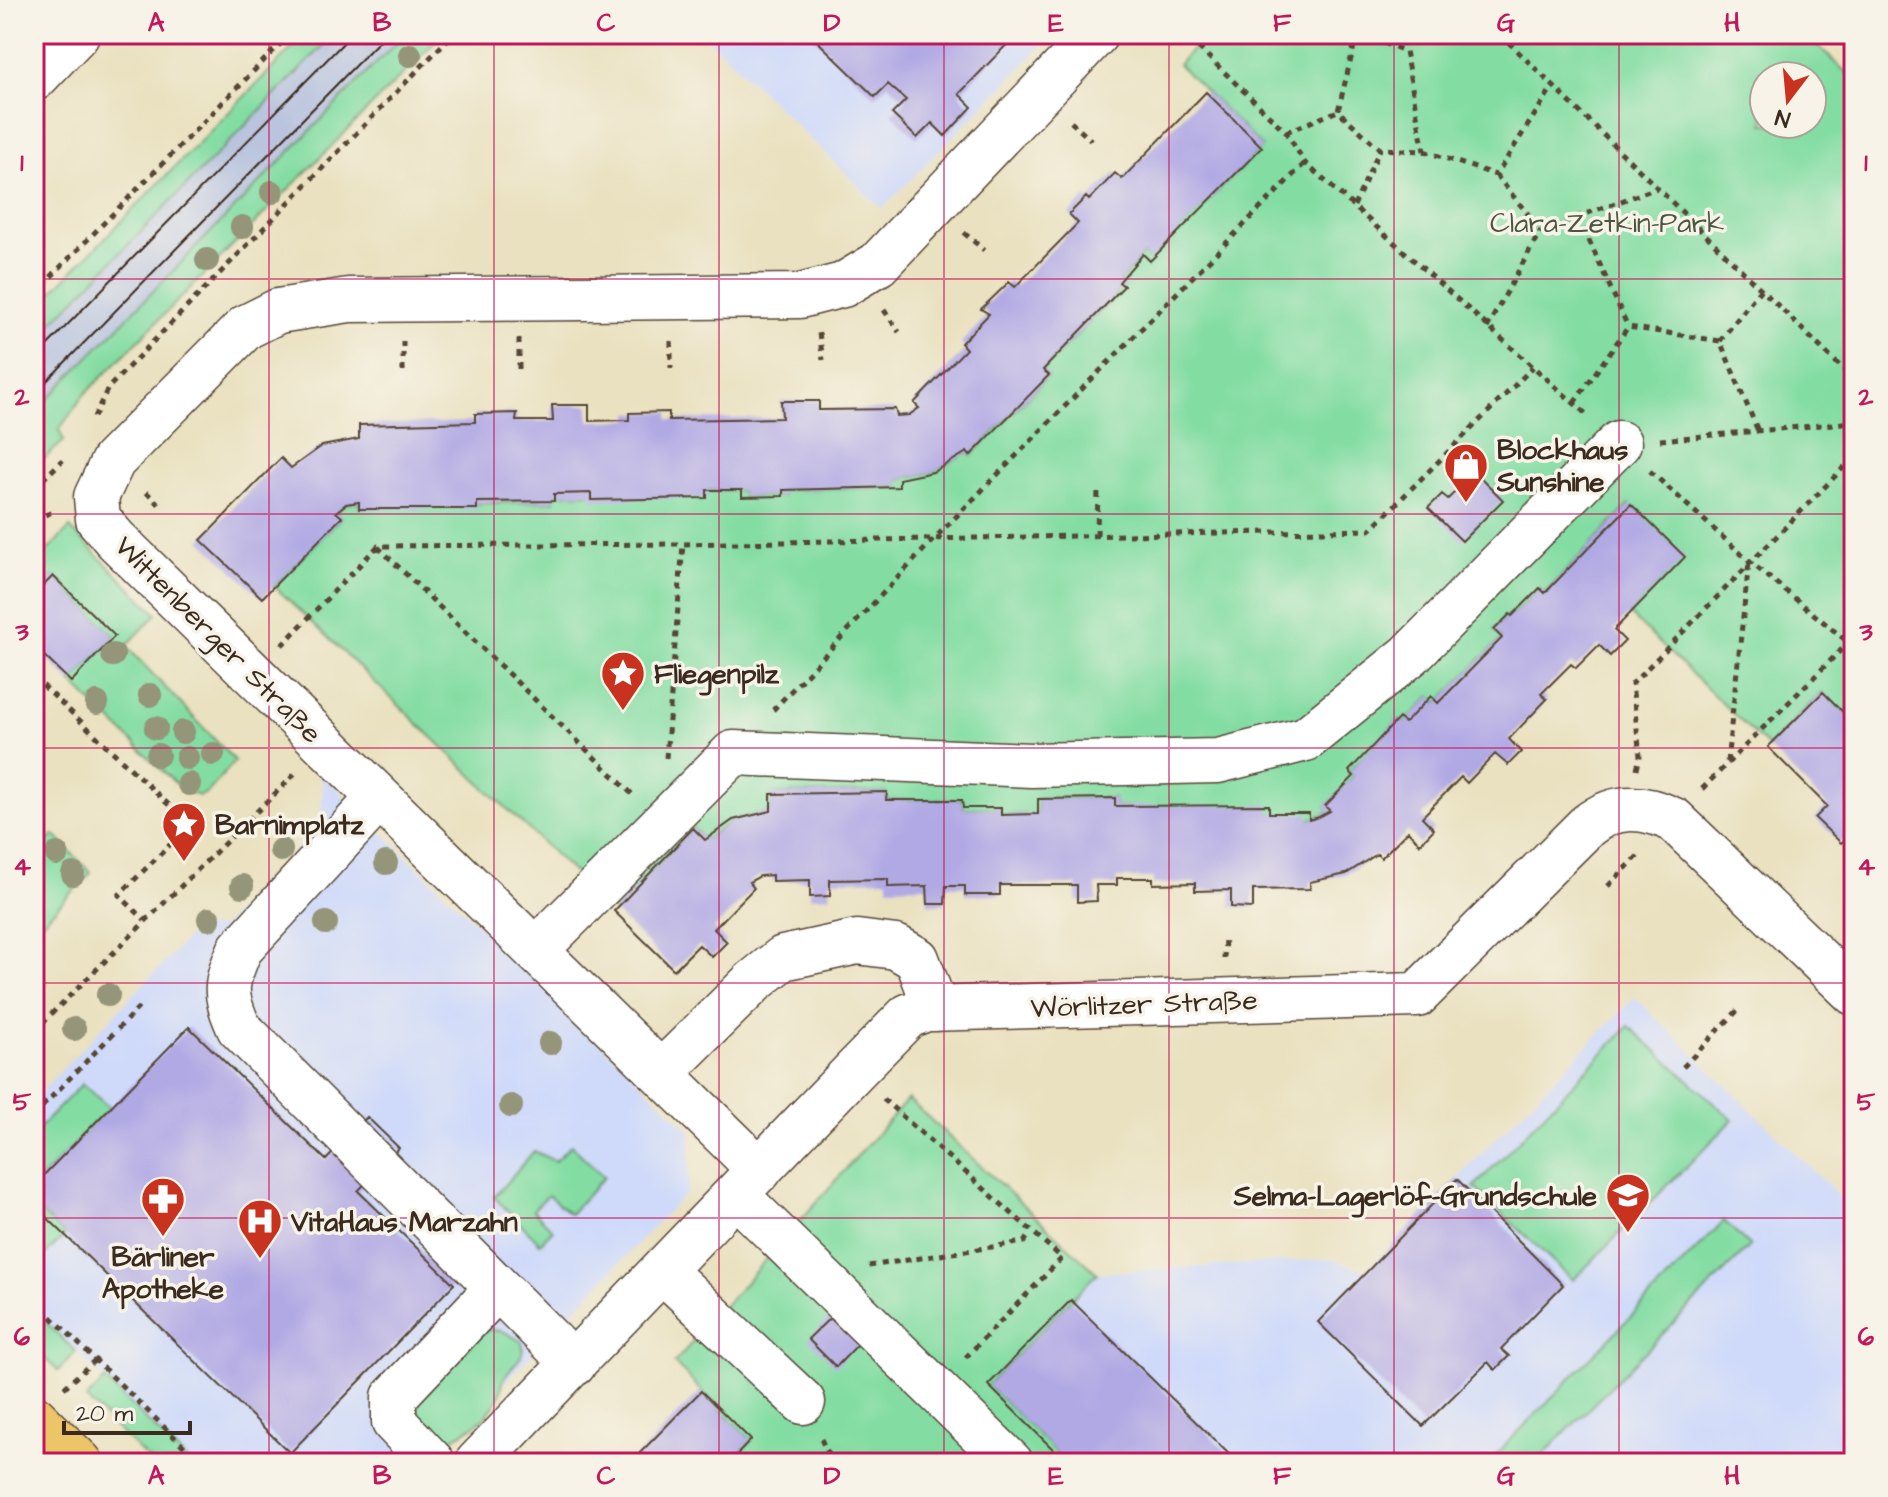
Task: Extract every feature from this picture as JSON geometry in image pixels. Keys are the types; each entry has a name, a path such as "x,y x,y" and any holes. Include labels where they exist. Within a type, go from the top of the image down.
{"main road":[{"path":"49,1402 81,1463"}],"street":[{"path":"34,79 77,34"},
{"name":"Wittenberger Straße","path":"1011,1463 818,1274 661,1073 115,539 98,519 96,497 113,461 246,327 278,311 349,300 800,296 862,277 923,196 1096,34"},
{"path":"536,950 733,753 1031,765 1202,762 1218,761 1306,739 1410,655 1619,443"},
{"path":"379,798 240,949 228,978 226,998 239,1028 574,1364"},
{"path":"1630,808 1657,812 1674,820 1854,993"},
{"name":"Wörlitzer Straße","path":"477,1463 908,1016 936,1009 1417,995 1587,826 1605,812 1630,808"},
{"path":"661,1073 753,982 783,958 857,942 896,947 917,959 936,1009"},
{"path":"663,1271 803,1402"},
{"path":"433,1463 394,1422 394,1397 497,1288"}],"path":[{"path":"34,294 290,34"},
{"path":"96,409 108,388 453,34"},
{"path":"1338,111 1359,34 1405,51 1424,151"},
{"path":"1378,40 1387,34"},
{"path":"1500,34 1854,380"},
{"path":"1190,39 1286,132 1305,163 1749,561 1852,642 1721,770"},
{"path":"1496,175 1553,86"},
{"path":"1286,132 1338,111"},
{"path":"1338,111 1380,149 1424,151 1496,175 1541,230"},
{"path":"1354,206 1380,149"},
{"path":"733,753 934,539 1305,163"},
{"path":"1487,328 1541,230 1657,188"},
{"path":"1579,218 1628,327"},
{"path":"1720,341 1761,289"},
{"path":"1628,327 1720,341"},
{"path":"1574,403 1628,327"},
{"path":"1720,341 1758,431"},
{"path":"254,674 378,546 683,544 1370,530 1533,367"},
{"path":"1619,443 1854,422"},
{"path":"1630,808 1640,756 1632,684 1854,457"},
{"path":"1097,535 1098,488"},
{"path":"661,822 683,544"},
{"path":"378,546 661,822"},
{"path":"1727,763 1749,561"},
{"path":"34,677 190,825 119,895 145,921"},
{"path":"34,1031 325,744"},
{"path":"34,1115 141,1005"},
{"path":"1683,1067 1737,1011"},
{"path":"854,1071 1030,1234 1062,1258 935,1389"},
{"path":"818,1274 1024,1242 1030,1234"},
{"path":"34,1300 201,1463"},
{"path":"49,1402 95,1360"}],"shaded area":[{"path":"335,34 405,34 34,413 34,341"},
{"path":"703,34 1054,34 882,209"},
{"path":"314,767 691,1131 688,1191 428,1463 190,1463 34,1311 34,1099 196,929 222,927 320,825 323,785"},
{"name":"Selma-Lagerlöf-Grundschule","path":"1635,997 1854,1210 1854,1463 1067,1463 988,1385 1097,1273 1331,1259 1366,1271"}],"green space":[{"path":"306,34 335,34 34,341 34,310"},
{"path":"405,34 443,34 83,396 59,430 64,441 34,468 34,413"},
{"name":"Clara-Zetkin-Park","path":"1207,34 1806,34 1854,80 1854,723 1822,692 1768,747 1629,614 1684,557 1630,504 1545,593 1539,588 1512,616 1509,614 1494,630 1502,638 1438,703 1431,696 1405,723 1399,719 1349,771 1354,776 1326,806 1330,811 1309,820 1269,813 1115,806 1115,798 1038,799 1038,814 1001,815 1000,808 963,808 962,800 886,800 886,792 772,794 771,811 733,820 705,840 693,828 614,911 274,586 341,518 336,512 346,504 359,502 359,508 554,501 554,494 742,490 742,497 782,496 783,490 898,487 899,479 933,472 967,452 971,456 1048,376 1043,370 1124,287 1119,282 1143,254 1150,260 1262,147 1178,64"},
{"path":"70,528 157,614 126,646 235,761 208,792 200,796 187,792 173,781 71,682 115,636 53,576 34,595 34,564"},
{"path":"54,835 91,873 34,930 34,855"},
{"path":"1629,1026 1733,1120 1573,1280 1474,1187"},
{"path":"82,1084 110,1108 34,1185 34,1133"},
{"path":"908,1099 1097,1273 988,1385 1067,1463 729,1463 751,1440 674,1363"},
{"path":"571,1145 604,1177 570,1214 548,1195 533,1210 553,1230 540,1243 494,1197 534,1151 555,1161"},
{"path":"34,1205 65,1235 34,1266"},
{"path":"1724,1221 1750,1246 1535,1463 1488,1463"},
{"path":"34,1311 76,1352 58,1371 34,1348"},
{"path":"488,1329 505,1332 522,1342 521,1356 506,1375 493,1408 460,1434 432,1447 414,1431 414,1396"},
{"path":"105,1380 190,1463 152,1463 86,1399"}],"building":[{"path":"810,34 1017,34 959,94 972,107 945,136 932,123 917,138 892,114 906,100 888,84 875,97"},
{"path":"1206,92 1262,147 1150,261 1143,254 1119,282 1124,286 1043,370 1049,375 970,456 967,452 933,472 899,479 899,487 783,490 783,496 742,497 742,490 707,490 707,498 591,500 591,493 554,494 554,501 477,502 477,509 359,509 359,502 346,504 336,512 342,517 262,598 201,540 281,458 291,468 322,446 359,439 359,425 475,422 475,414 517,413 516,421 553,421 552,405 589,405 589,421 629,420 629,413 669,412 669,420 782,418 781,401 819,401 819,410 895,409 897,416 909,415 919,408 914,403 966,349 961,343 989,314 981,309 1009,282 1015,287 1078,223 1069,214 1086,197 1089,200 1115,173 1122,179"},
{"name":"Blockhaus Sunshine","path":"1475,472 1503,500 1462,541 1428,508 1442,494 1448,499"},
{"path":"1631,504 1685,557 1614,630 1625,641 1610,656 1599,645 1576,668 1571,664 1541,694 1547,699 1509,739 1521,752 1508,765 1495,754 1467,783 1461,777 1422,817 1434,829 1420,844 1408,831 1381,858 1377,854 1346,874 1310,882 1310,889 1253,890 1253,908 1231,907 1231,890 1195,891 1195,883 1153,884 1153,878 1117,878 1117,885 1096,885 1097,901 1077,902 1077,885 1000,885 1000,895 965,895 965,886 946,886 945,904 928,904 927,886 888,887 888,879 830,880 830,896 810,897 810,880 772,881 772,875 760,876 749,882 754,888 714,929 727,942 712,957 699,945 674,970 614,911 693,828 705,840 733,820 771,811 771,794 887,792 886,800 962,800 963,808 1001,808 1001,815 1038,814 1038,799 1115,798 1115,806 1269,805 1269,813 1309,813 1309,820 1319,817 1330,811 1325,806 1354,776 1349,771 1399,718 1405,723 1431,696 1438,703 1502,638 1494,630 1540,588 1545,593"},
{"path":"53,576 115,636 71,682 34,646 34,595"},
{"path":"1823,692 1854,723 1854,833 1841,843 1815,818 1827,806 1768,747"},
{"name":"VitaHaus Marzahn","path":"189,1027 326,1160 367,1117 399,1148 358,1191 454,1284 290,1453 34,1205 34,1185"},
{"path":"1457,1179 1563,1285 1501,1349 1509,1356 1495,1370 1488,1362 1423,1426 1318,1322"},
{"path":"1071,1300 1238,1463 1067,1463 988,1385"},
{"path":"835,1313 862,1340 836,1367 808,1339"},
{"path":"701,1391 751,1440 729,1463 630,1463"}],"tram line":[{"path":"34,359 352,34"},
{"path":"34,394 386,34"}],"place":[{"name":"Blockhaus Sunshine","path":"1466,504"},
{"name":"Fliegenpilz","path":"623,712"},
{"name":"Barnimplatz","path":"184,863"},
{"name":"Selma-Lagerlöf-Grundschule","path":"1628,1234"},
{"name":"Bärliner Apotheke","path":"163,1238"},
{"name":"VitaHaus Marzahn","path":"260,1260"}]}
